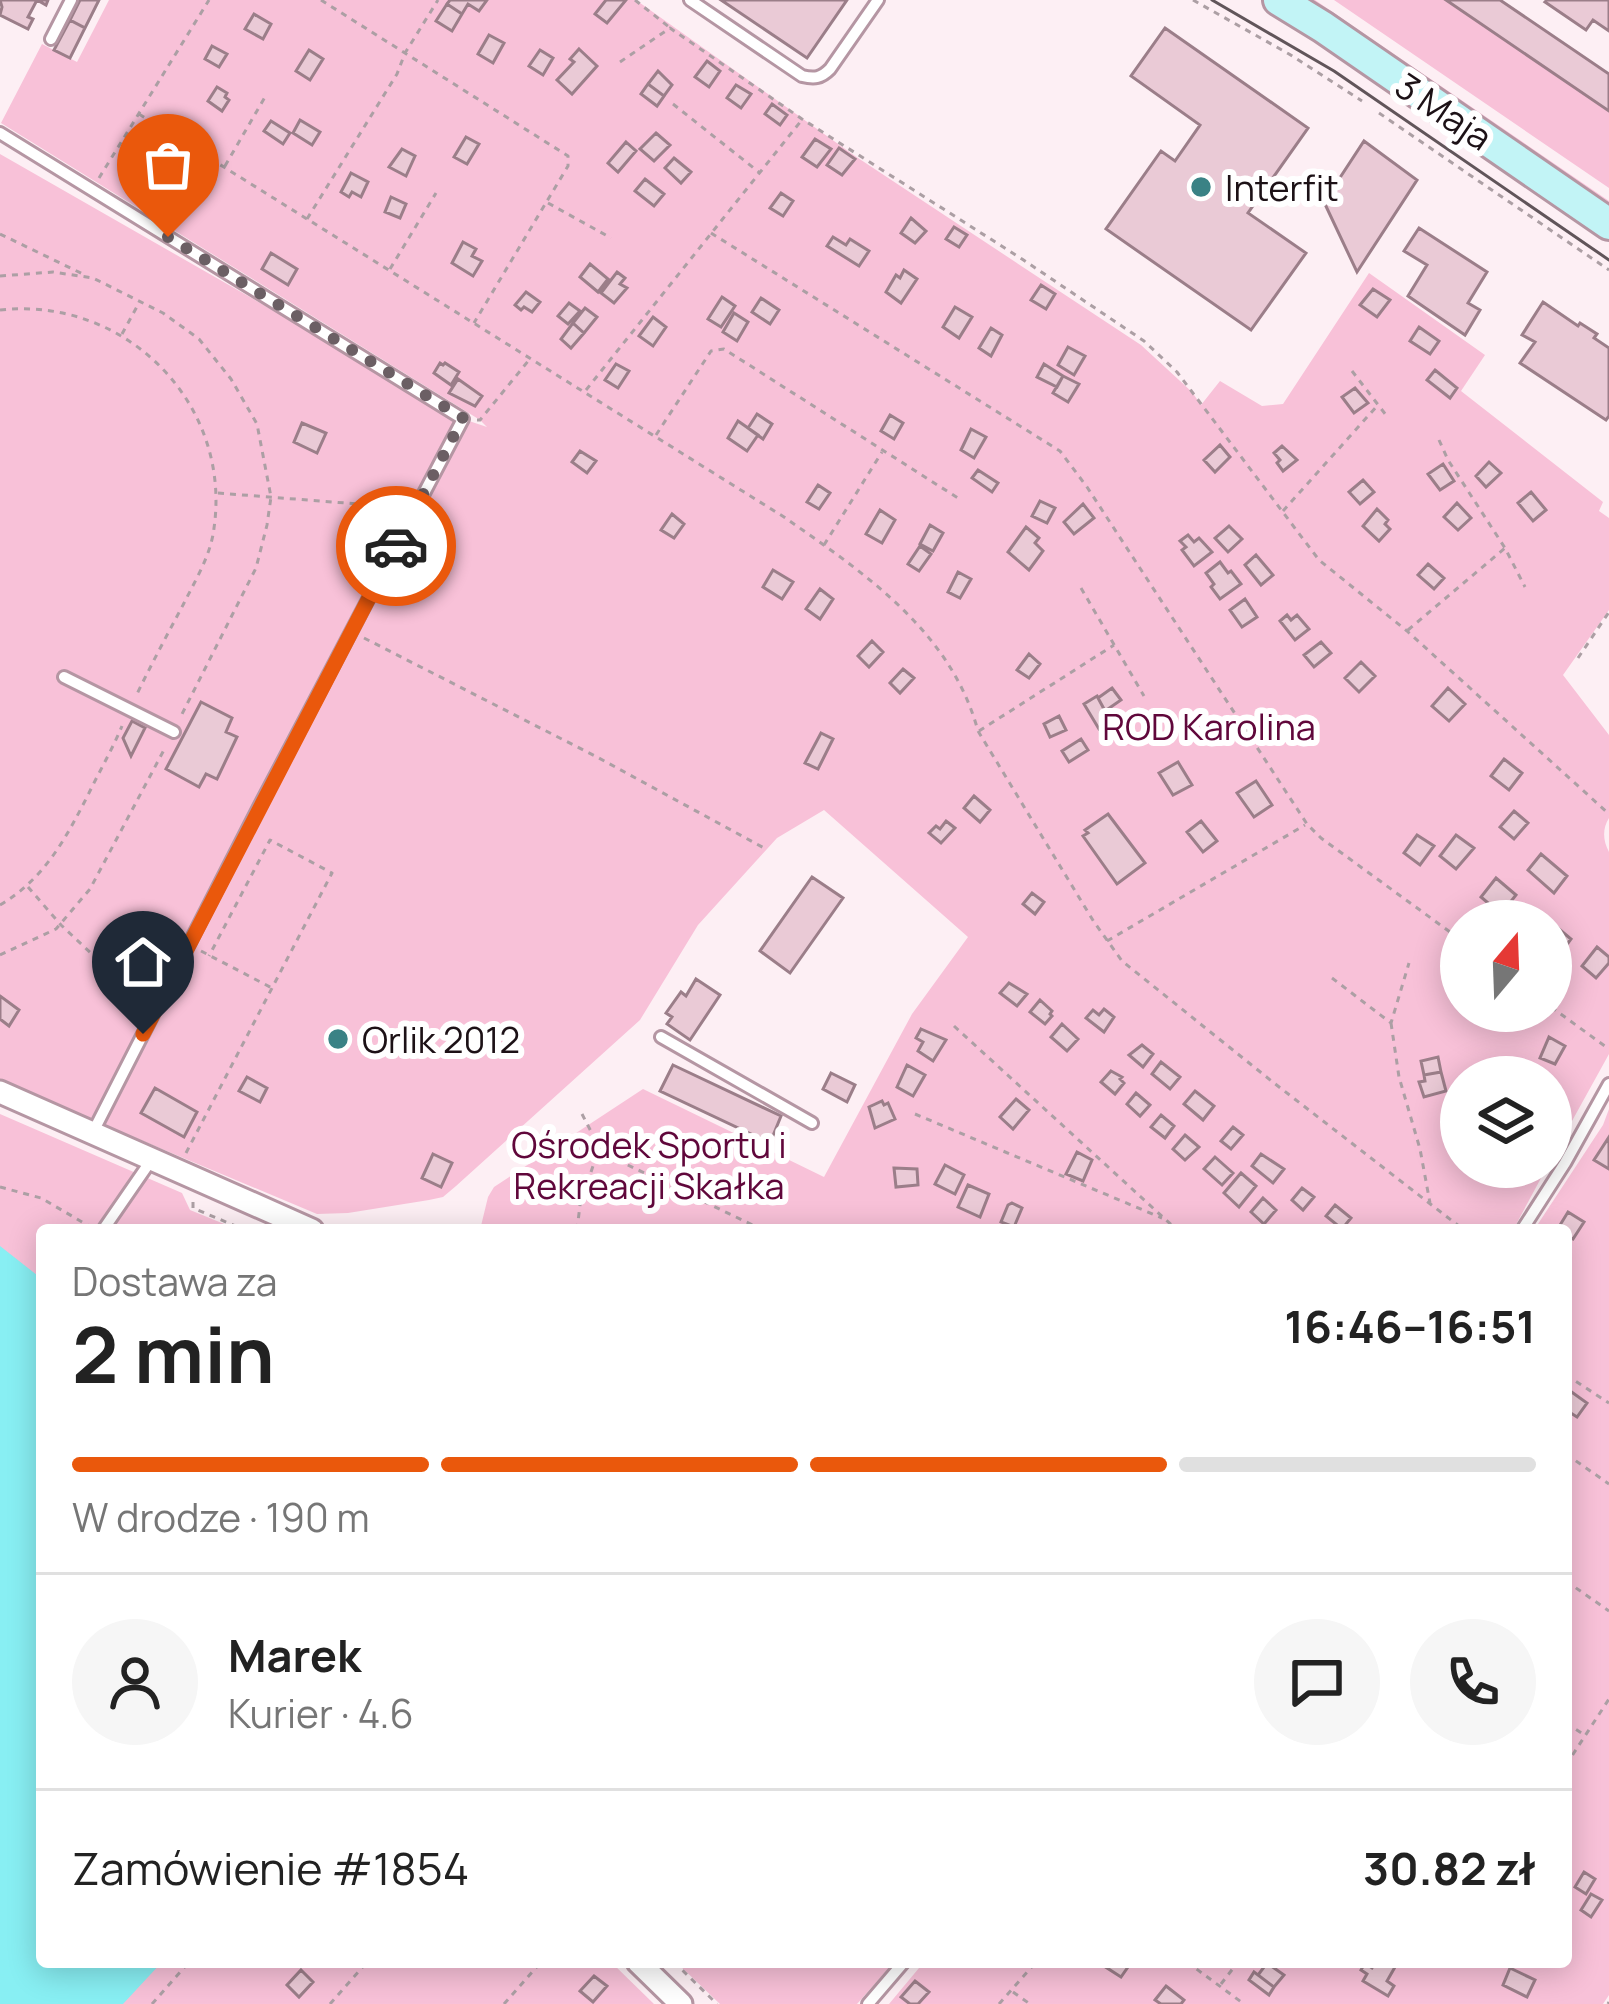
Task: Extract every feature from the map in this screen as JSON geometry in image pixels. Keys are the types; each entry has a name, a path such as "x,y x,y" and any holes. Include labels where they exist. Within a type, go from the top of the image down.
{"street":[{"name":"3 Maja","path":"1279,0 1609,224"},
{"path":"0,1092 298,1224"},
{"path":"644,1968 681,2004"}],"lane":[{"path":"51,39 71,0"},
{"path":"690,0 812,79 830,69 878,0"},
{"path":"0,133 463,418 93,1132"},
{"path":"64,677 174,731"},
{"path":"661,1037 812,1123"},
{"path":"1526,1224 1609,1084"},
{"path":"103,1224 152,1159"},
{"path":"868,2004 899,1968"}],"path":[{"path":"92,190 209,0"},
{"path":"322,0 568,155 568,166 474,323"},
{"path":"307,219 438,0"},
{"path":"635,0 802,119 1144,341 1177,372 1319,560 1407,631 1609,814"},
{"path":"1192,0 1362,101"},
{"path":"620,62 670,28"},
{"path":"224,168 266,97"},
{"path":"673,104 760,173"},
{"path":"1379,113 1609,270"},
{"path":"139,114 655,436 870,577 924,629 971,704 978,731 1123,961 1456,1224"},
{"path":"584,392 802,119"},
{"path":"389,271 436,193"},
{"path":"547,202 611,238"},
{"path":"711,233 1060,452 1307,824 1440,924"},
{"path":"0,234 163,313 199,339 231,379 257,424 271,496 256,568 90,889 61,925 0,955"},
{"path":"0,276 53,272 93,278"},
{"path":"121,336 140,301"},
{"path":"0,310 49,310 121,336 159,363 181,389 212,452 217,494 214,532 200,571 128,710"},
{"path":"655,436 711,350 724,349 961,500"},
{"path":"463,418 480,420 530,358"},
{"path":"1352,370 1386,416"},
{"path":"1281,512 1377,406"},
{"path":"1439,440 1525,587"},
{"path":"824,545 883,451"},
{"path":"217,494 358,504 404,530"},
{"path":"1407,631 1504,548"},
{"path":"1081,587 1144,696"},
{"path":"1578,658 1609,612"},
{"path":"352,632 764,848"},
{"path":"978,731 1114,644"},
{"path":"0,905 46,868 65,840 122,724"},
{"path":"1107,941 1307,824"},
{"path":"183,1160 332,873 270,840 208,956"},
{"path":"27,886 112,973 137,987"},
{"path":"189,945 272,988"},
{"path":"1409,963 1391,1023 1430,1204"},
{"path":"1332,978 1391,1023"},
{"path":"1572,1022 1609,1049"},
{"path":"954,1025 1170,1224"},
{"path":"582,1114 608,1156 750,1224"},
{"path":"915,1114 1165,1220"},
{"path":"578,1224 598,1145"},
{"path":"595,1160 608,1156"},
{"path":"0,1187 40,1198 88,1224"},
{"path":"192,1194 193,1208 231,1224"},
{"path":"1572,1379 1609,1403"},
{"path":"1572,1458 1609,1484"},
{"path":"1572,1586 1609,1611"},
{"path":"1572,1755 1609,1699"},
{"path":"1572,1727 1584,1735"},
{"path":"152,2004 184,1968"},
{"path":"330,2004 362,1968"},
{"path":"504,2004 536,1968"},
{"path":"680,1968 717,2004"},
{"path":"1000,2004 1031,1968"},
{"path":"1195,1968 1244,2004"},
{"path":"1220,1986 1234,1968"},
{"path":"1012,1990 1030,2004"}],"green space":[{"name":"ROD Karolina","path":"109,0 636,0 855,156 1141,345 1201,405 1220,381 1262,406 1283,404 1369,273 1485,355 1461,391 1603,502 1599,511 1609,518 1609,610 1563,675 1609,735 1609,818 1604,835 1609,852 1609,1054 1572,1121 1572,1056 1440,1056 1440,1188 1536,1188 1516,1224 481,1224 494,1187 643,1089 824,1177 912,1014 968,937 824,810 777,838 698,925 640,1020 443,1197 317,1214 0,1081 0,154 463,419 487,427 1,123 42,44 77,62"},
{"path":"1301,0 1315,0 1609,201 1609,211"},
{"path":"1334,0 1446,0 1609,111 1609,188"},
{"path":"1609,1109 1609,1995 1603,2004 889,2004 919,1968 1572,1968 1572,1224 1538,1224 1562,1188 1572,1188 1572,1172"},
{"path":"0,1114 182,1193 190,1210 224,1224 36,1224 36,1968 617,1968 654,2004 0,2004"},
{"path":"682,1968 889,1968 857,2004 720,2004"}],"water":[{"path":"0,1246 36,1274 36,1968 156,1968 123,2004 0,2004"}],"building":[{"path":"0,0 37,0 28,29 0,15"},
{"path":"80,0 99,0 85,28 70,20"},
{"path":"450,0 487,0 479,11 468,4 462,14 447,4"},
{"path":"606,0 626,0 607,23 595,14"},
{"path":"721,0 847,0 807,58"},
{"path":"1446,0 1500,0 1609,74 1609,111"},
{"path":"1547,0 1609,0 1609,31 1593,20 1586,30"},
{"path":"447,4 462,14 452,31 436,21"},
{"path":"254,14 271,24 263,39 245,29"},
{"path":"70,20 85,28 70,58 54,50"},
{"name":"Interfit","path":"1165,28 1308,128 1248,213 1306,253 1251,330 1106,229 1161,151 1175,161 1200,125 1131,76"},
{"path":"489,35 504,43 493,63 478,54"},
{"path":"212,46 227,54 219,67 205,59"},
{"path":"579,49 597,66 572,94 557,80"},
{"path":"309,50 323,59 310,80 296,71"},
{"path":"540,50 553,58 543,75 529,66"},
{"path":"707,61 720,71 709,87 695,77"},
{"path":"658,71 672,85 664,96 648,84"},
{"path":"648,84 664,96 657,106 641,94"},
{"path":"736,85 751,94 741,108 727,98"},
{"path":"217,87 229,100 222,111 208,101"},
{"path":"772,104 787,115 780,125 765,114"},
{"path":"300,120 320,132 312,145 293,133"},
{"path":"271,121 290,133 283,144 264,131"},
{"path":"656,133 670,145 654,161 640,149"},
{"path":"466,137 479,144 467,164 454,157"},
{"path":"815,139 831,149 817,167 802,157"},
{"path":"1364,141 1417,180 1357,272 1324,202"},
{"path":"626,142 636,151 618,172 608,163"},
{"path":"839,148 855,159 842,175 827,165"},
{"path":"402,149 415,156 406,176 389,167"},
{"path":"674,158 691,172 681,183 665,168"},
{"path":"143,168 158,176 146,196 132,187"},
{"path":"351,173 368,182 361,197 341,192"},
{"path":"645,179 664,194 654,206 635,191"},
{"path":"781,193 793,201 783,216 770,208"},
{"path":"177,195 192,205 182,219 168,211"},
{"path":"391,197 406,204 400,218 385,212"},
{"path":"911,218 926,231 915,243 901,233"},
{"path":"954,227 967,235 959,247 946,239"},
{"path":"1419,228 1487,272 1468,303 1480,310 1465,335 1408,296 1427,265 1404,251"},
{"path":"833,237 846,245 850,239 869,251 859,266 827,246"},
{"path":"463,242 476,249 472,256 482,261 473,276 452,263"},
{"path":"271,253 297,269 288,285 262,269"},
{"path":"590,264 608,279 598,292 580,277"},
{"path":"904,270 917,279 901,303 886,292"},
{"path":"617,272 625,278 620,284 627,288 614,303 601,293"},
{"path":"1041,285 1055,294 1046,309 1031,300"},
{"path":"1373,289 1390,300 1377,317 1360,305"},
{"path":"526,292 540,302 532,312 515,305"},
{"path":"722,297 735,306 721,327 708,319"},
{"path":"761,298 779,310 770,324 752,312"},
{"path":"1543,302 1597,334 1594,338 1609,348 1606,420 1520,363 1535,342 1522,335"},
{"path":"569,303 580,311 568,324 558,316"},
{"path":"955,307 972,317 959,338 943,327"},
{"path":"585,308 597,317 584,333 573,323"},
{"path":"734,313 748,322 737,341 723,332"},
{"path":"653,317 666,327 653,346 639,336"},
{"path":"573,323 584,333 571,348 561,339"},
{"path":"1419,327 1439,341 1430,354 1410,341"},
{"path":"991,328 1002,335 991,356 979,348"},
{"path":"1068,347 1085,356 1074,375 1058,365"},
{"path":"440,363 459,372 451,385 434,373"},
{"path":"616,364 629,371 618,388 605,380"},
{"path":"1044,364 1063,376 1057,387 1037,377"},
{"path":"1435,370 1457,388 1450,398 1427,380"},
{"path":"1063,376 1079,384 1068,402 1053,393"},
{"path":"458,379 482,396 475,406 449,393"},
{"path":"1355,388 1368,403 1354,413 1342,397"},
{"path":"757,414 772,424 763,439 748,428"},
{"path":"890,415 903,423 894,439 881,431"},
{"path":"738,421 758,435 747,451 728,438"},
{"path":"302,423 326,433 317,453 294,442"},
{"path":"971,429 986,437 974,458 961,450"},
{"path":"1220,445 1230,457 1215,472 1204,460"},
{"path":"1282,446 1297,460 1283,471 1274,453"},
{"path":"580,451 596,461 587,473 572,462"},
{"path":"1489,462 1501,473 1486,487 1476,476"},
{"path":"1443,464 1454,481 1440,490 1428,474"},
{"path":"978,470 998,483 992,492 972,478"},
{"path":"1363,480 1374,492 1360,504 1349,492"},
{"path":"818,485 830,493 819,509 807,502"},
{"path":"1531,492 1546,510 1533,521 1518,503"},
{"path":"1040,501 1055,508 1047,523 1032,516"},
{"path":"1457,503 1471,518 1458,530 1444,517"},
{"path":"1083,504 1094,518 1074,534 1064,522"},
{"path":"1377,509 1390,529 1379,541 1363,526"},
{"path":"880,510 895,520 882,543 866,534"},
{"path":"672,514 684,524 674,538 661,530"},
{"path":"930,525 943,533 933,551 920,544"},
{"path":"1229,526 1242,539 1228,552 1215,538"},
{"path":"1026,527 1039,538 1035,543 1043,551 1029,570 1008,552"},
{"path":"1188,535 1194,542 1199,538 1212,552 1194,566 1180,541"},
{"path":"920,546 931,554 919,571 908,564"},
{"path":"1256,555 1273,575 1261,585 1245,565"},
{"path":"1220,562 1241,584 1220,599 1206,573"},
{"path":"1428,564 1444,578 1434,589 1418,575"},
{"path":"773,570 793,582 782,599 763,587"},
{"path":"958,572 971,579 960,598 948,592"},
{"path":"820,589 833,599 820,619 806,609"},
{"path":"1245,599 1257,617 1242,627 1230,610"},
{"path":"1287,615 1291,620 1297,615 1309,629 1295,640 1280,621"},
{"path":"872,641 883,652 869,667 858,656"},
{"path":"1321,642 1331,653 1314,667 1304,655"},
{"path":"1029,654 1040,664 1029,678 1017,670"},
{"path":"1361,662 1375,676 1359,692 1345,678"},
{"path":"903,669 914,678 900,693 890,683"},
{"path":"1112,688 1121,700 1105,711 1098,698"},
{"path":"1448,688 1465,704 1449,721 1432,706"},
{"path":"1097,696 1111,722 1099,729 1084,704"},
{"path":"201,702 232,718 226,732 237,737 217,779 206,774 199,787 166,769"},
{"path":"1059,716 1066,730 1050,737 1044,724"},
{"path":"132,721 145,728 131,756 123,738"},
{"path":"821,733 833,739 818,769 805,763"},
{"path":"1081,739 1088,750 1069,762 1062,751"},
{"path":"1504,759 1522,773 1509,790 1491,776"},
{"path":"1178,762 1192,785 1173,795 1159,773"},
{"path":"1256,781 1272,805 1254,817 1237,793"},
{"path":"974,796 990,810 980,822 964,808"},
{"path":"1514,811 1528,823 1514,839 1500,827"},
{"path":"1108,814 1145,863 1117,884 1083,836"},
{"path":"946,821 955,828 941,843 929,833"},
{"path":"1201,821 1217,841 1203,852 1187,832"},
{"path":"1417,835 1434,846 1420,865 1404,853"},
{"path":"1456,835 1474,848 1456,869 1440,856"},
{"path":"1541,854 1567,876 1554,893 1528,870"},
{"path":"812,877 843,898 790,973 760,951"},
{"path":"1496,878 1516,895 1512,900 1481,897"},
{"path":"1032,893 1044,902 1035,914 1023,904"},
{"path":"1597,947 1609,963 1596,978 1582,966"},
{"path":"696,979 720,995 690,1040 667,1024 672,1017 666,1013 681,992 686,996"},
{"path":"1009,983 1027,994 1017,1006 1000,993"},
{"path":"0,996 19,1010 9,1026 0,1019"},
{"path":"1040,1000 1052,1011 1045,1024 1030,1012"},
{"path":"1104,1009 1114,1017 1104,1032 1086,1018 1093,1010 1099,1015"},
{"path":"1062,1024 1078,1039 1067,1051 1051,1037"},
{"path":"921,1029 946,1040 933,1061 918,1051 923,1042 916,1038"},
{"path":"1549,1037 1565,1046 1559,1056 1541,1056"},
{"path":"1142,1045 1153,1054 1143,1067 1129,1055"},
{"path":"1438,1057 1440,1072 1424,1075 1421,1061"},
{"path":"1161,1062 1180,1077 1170,1089 1152,1074"},
{"path":"673,1065 781,1116 770,1143 660,1091"},
{"path":"907,1065 925,1075 913,1096 897,1087"},
{"path":"1111,1071 1124,1083 1115,1094 1101,1082"},
{"path":"1440,1072 1440,1093 1424,1097 1419,1082 1425,1081 1424,1075"},
{"path":"831,1073 855,1085 847,1102 823,1089"},
{"path":"247,1077 267,1088 260,1102 239,1091"},
{"path":"155,1088 197,1112 184,1137 141,1113"},
{"path":"1195,1091 1214,1106 1203,1120 1184,1104"},
{"path":"1136,1093 1150,1105 1140,1116 1127,1104"},
{"path":"1016,1099 1029,1110 1013,1129 1000,1117"},
{"path":"888,1103 895,1119 875,1128 869,1107"},
{"path":"1161,1115 1174,1126 1165,1138 1151,1127"},
{"path":"1233,1127 1243,1135 1231,1149 1221,1141"},
{"path":"1185,1135 1199,1147 1185,1160 1173,1149"},
{"path":"1609,1137 1609,1169 1594,1160"},
{"path":"1077,1152 1092,1160 1083,1181 1066,1174"},
{"path":"433,1154 452,1163 441,1187 422,1178"},
{"path":"1261,1154 1284,1169 1273,1183 1252,1166"},
{"path":"1215,1157 1233,1173 1222,1185 1204,1169"},
{"path":"945,1165 964,1175 955,1194 935,1184"},
{"path":"894,1168 917,1169 918,1185 896,1187"},
{"path":"1241,1173 1256,1186 1239,1207 1224,1193"},
{"path":"968,1185 989,1194 980,1217 958,1207"},
{"path":"1302,1188 1314,1197 1303,1210 1292,1200"},
{"path":"1263,1198 1276,1210 1264,1224 1251,1212"},
{"path":"1008,1205 1022,1208 1015,1224 1001,1222"},
{"path":"1335,1205 1351,1218 1346,1224 1336,1224 1326,1216"},
{"path":"1568,1212 1584,1222 1573,1239 1572,1224 1561,1224"},
{"path":"1572,1392 1587,1403 1577,1417 1572,1414"},
{"path":"1584,1872 1595,1879 1586,1894 1575,1887"},
{"path":"1591,1894 1602,1900 1591,1917 1581,1910"},
{"path":"1107,1968 1127,1968 1121,1977"},
{"path":"1263,1968 1274,1968 1284,1975 1274,1987 1258,1975"},
{"path":"1394,1968 1387,1981 1394,1986 1388,1996 1363,1981 1367,1974 1361,1970"},
{"path":"1510,1968 1535,1980 1527,1997 1503,1985"},
{"path":"301,1970 313,1982 299,1997 287,1985"},
{"path":"1254,1972 1274,1987 1269,1995 1249,1980"},
{"path":"594,1976 607,1986 593,2002 580,1991"},
{"path":"915,1981 929,1992 918,2004 910,2004 901,1997"},
{"path":"1166,1986 1184,2000 1181,2004 1155,2000"}],"tram line":[{"path":"1212,0 1334,71 1609,260"}],"way so far":[{"path":"168,237 463,418 396,546"}],"place":[{"name":"Interfit","path":"1201,187"},
{"name":"Orlik 2012","path":"338,1039"}],"route":[{"path":"143,1034 396,546"}],"park label":[{"name":"Ośrodek Sportu i Rekreacji Skałka","path":"649,1164"}]}
